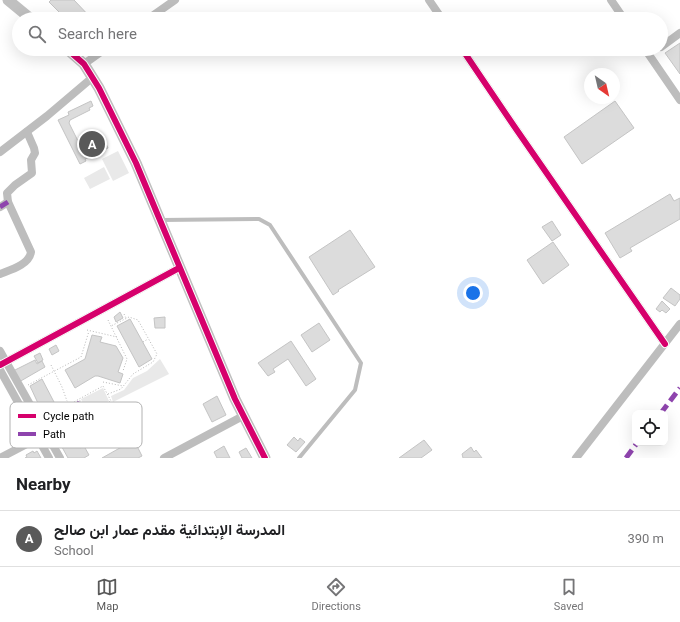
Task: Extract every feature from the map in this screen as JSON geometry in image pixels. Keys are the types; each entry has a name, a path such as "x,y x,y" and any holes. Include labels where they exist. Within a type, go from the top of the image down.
{"street":[{"path":"8,0 23,12"},
{"path":"158,12 175,0"},
{"path":"429,0 437,12"},
{"path":"611,0 619,12"},
{"path":"668,42 680,33"},
{"path":"75,56 84,64 93,77 136,163 234,399 265,458"},
{"path":"84,64 95,56"},
{"path":"467,56 518,133 665,344"},
{"path":"650,56 680,100"},
{"path":"0,152 93,77"},
{"path":"0,274 27,261 31,252 8,202 7,193 15,185 32,173 31,160 35,153 26,132"},
{"path":"0,206 8,202"},
{"path":"3,363 180,268"},
{"path":"576,458 680,324"},
{"path":"0,351 3,363 27,402"},
{"path":"0,370 17,402"},
{"path":"164,458 243,416"},
{"path":"0,458 18,448"},
{"path":"43,448 49,458"},
{"path":"54,448 60,458"}],"lane":[{"path":"159,220 259,219 270,225 361,363 355,390 299,458"}],"path":[{"path":"124,314 126,319"},
{"path":"108,394 122,389 133,374 153,362 157,354 138,320 129,317 112,326"},
{"path":"108,320 127,359 123,371"},
{"path":"87,330 117,338"},
{"path":"26,386 81,357 89,331"},
{"path":"143,342 149,339"},
{"path":"51,365 68,402"},
{"path":"103,382 124,386"},
{"path":"74,402 103,386 111,401 109,402"}],"shaded area":[{"path":"118,151 129,173 113,181 102,159"},
{"path":"104,167 110,179 90,189 84,178"},
{"path":"160,359 169,374 113,402 111,396 124,390 133,378 147,371"},
{"path":"103,388 109,401 82,402 81,399"}],"building":[{"path":"51,0 74,0 85,12 59,12 49,2"},
{"path":"680,43 680,74 667,56 668,51"},
{"path":"91,101 93,106 89,108 90,110 70,120 69,123 81,147 83,148 103,138 108,148 85,159 86,161 80,164 58,120 69,115 68,112"},
{"path":"611,104 617,104 634,128 582,164 564,137"},
{"path":"670,194 674,201 680,198 680,219 630,248 632,251 620,258 605,233"},
{"path":"552,221 561,235 552,241 542,227"},
{"path":"350,230 375,267 338,290 339,291 333,295 309,257"},
{"path":"553,242 569,265 543,284 527,260"},
{"path":"671,288 680,295 680,299 675,306 663,298"},
{"path":"662,301 670,309 666,313 662,310 660,312 656,309"},
{"path":"120,312 123,318 116,322 114,317"},
{"path":"165,317 165,328 155,328 154,318"},
{"path":"130,319 152,359 139,367 117,326"},
{"path":"319,323 330,340 312,352 301,335"},
{"path":"92,335 102,337 100,342 116,346 123,358 118,372 123,374 120,383 95,376 75,388 65,370 85,359"},
{"path":"291,341 316,379 306,386 288,359 273,369 275,372 268,376 258,363"},
{"path":"56,345 59,351 52,355 49,349"},
{"path":"40,353 43,360 38,363 34,356"},
{"path":"35,360 37,364 42,361 45,367 19,382 13,371"},
{"path":"42,379 54,402 37,402 30,386"},
{"path":"217,396 226,415 212,422 203,404"},
{"path":"294,437 298,441 300,438 305,442 296,452 287,445"},
{"path":"424,440 432,450 421,458 399,458"},
{"path":"224,446 230,458 217,458 214,452"},
{"path":"471,447 474,452 476,450 482,458 463,458 462,454"},
{"path":"62,448 85,448 89,455 84,458 68,458"},
{"path":"120,448 138,448 142,456 138,458 102,458"},
{"path":"246,448 252,458 242,458 239,452"},
{"path":"33,451 34,453 37,451 41,458 25,458 27,457 26,455"}],"marked path":[{"path":"0,207 8,202"},
{"path":"663,410 680,388"},
{"path":"626,458 635,446"}],"cycle path":[{"path":"75,56 84,64 99,88 136,163 235,399 265,458"},
{"path":"467,56 665,344"},
{"path":"0,365 179,268"}],"place":[{"name":"المدرسة الإبتدائية مقدم عمار ابن صالح","path":"92,144"}]}
